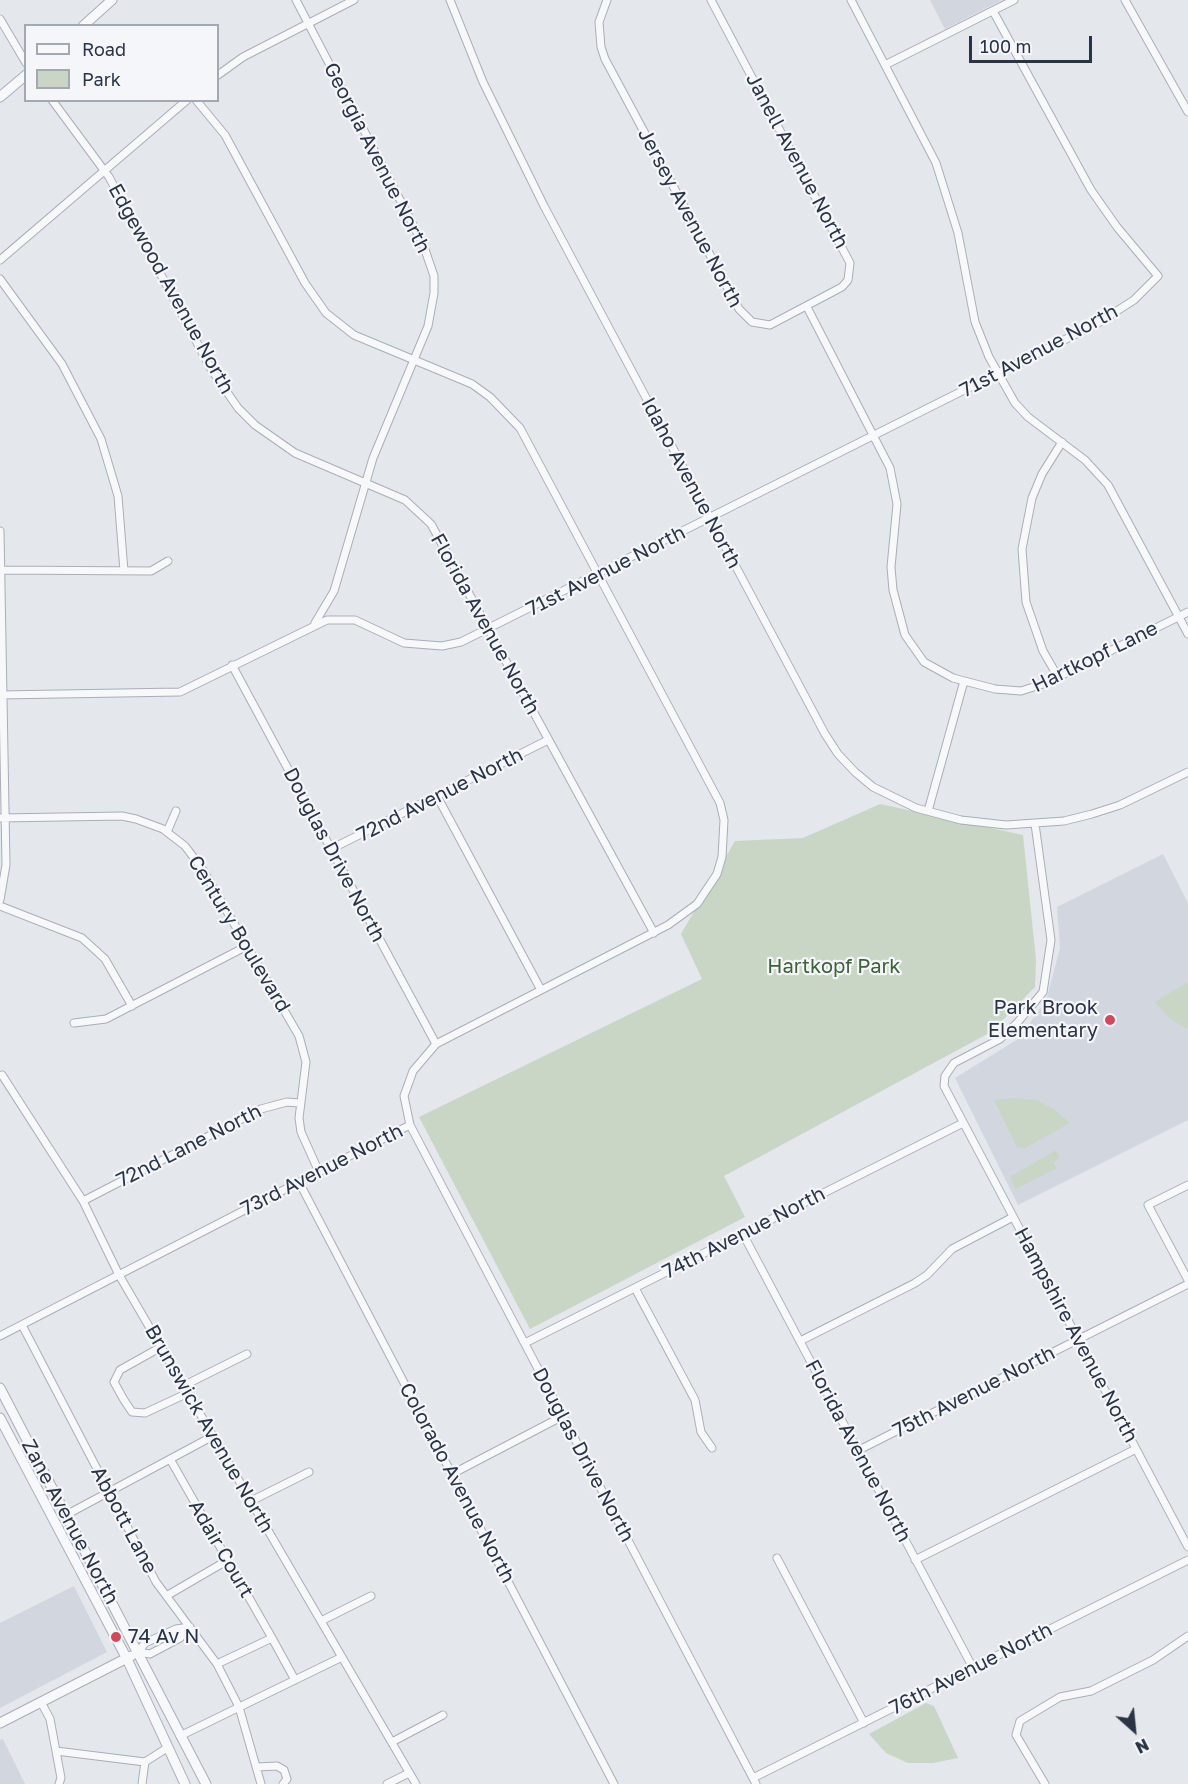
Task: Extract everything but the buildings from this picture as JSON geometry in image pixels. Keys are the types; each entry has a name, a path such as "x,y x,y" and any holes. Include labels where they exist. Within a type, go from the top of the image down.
{"street":[{"path":"85,24 112,0"},
{"name":"Georgia Avenue North","path":"296,0 430,260 434,276 432,310 414,358"},
{"path":"219,74 243,57 354,0"},
{"name":"Idaho Avenue North","path":"450,0 512,145 710,519 838,754 873,787 894,799 928,811 984,823 1035,824 1120,805 1188,772"},
{"name":"Jersey Avenue North","path":"607,0 599,22 601,47 605,59 739,309 752,322 770,325 807,307"},
{"name":"Janell Avenue North","path":"711,0 850,263 848,280 842,287 807,307"},
{"path":"851,0 936,163 949,198 958,234 975,322 997,374 1015,403 1028,417 1085,460 1108,485 1188,634"},
{"path":"885,65 1014,0"},
{"path":"1125,0 1188,112"},
{"name":"71st Avenue North","path":"2,695 180,692 314,625 334,619 356,620 385,637 423,646 461,642 489,630 1098,323 1134,300 1158,276 1091,190 993,11"},
{"path":"0,19 24,60"},
{"path":"0,97 24,77"},
{"name":"Edgewood Avenue North","path":"53,102 104,171 211,369 238,408 255,425 295,453 366,483"},
{"path":"0,260 185,102"},
{"path":"198,102 225,135 305,283 326,313 354,335 472,384 506,411 532,446 600,574"},
{"path":"0,279 62,364 101,438 118,496 124,570"},
{"path":"807,307 874,435 895,486 897,504 891,567 897,613 905,635 924,662 937,672 964,681 928,811"},
{"path":"314,625 334,591 373,458 414,358"},
{"path":"1058,677 1043,651 1026,602 1022,549 1032,498 1042,474 1062,442"},
{"name":"Florida Avenue North","path":"366,483 405,501 431,525 654,933"},
{"path":"0,531 3,818 6,874 0,900"},
{"path":"2,570 152,571 168,561"},
{"name":"73rd Avenue North","path":"0,1336 411,1125 405,1109 407,1083 418,1064 436,1044 654,933 684,916 697,904 717,874 722,857 724,820 713,786 600,574"},
{"name":"Hartkopf Lane","path":"964,681 1001,691 1021,692 1034,689 1188,612"},
{"name":"Douglas Drive North","path":"232,665 436,1044"},
{"name":"72nd Avenue North","path":"331,849 548,740"},
{"path":"437,796 541,990"},
{"path":"167,832 176,811"},
{"name":"Century Boulevard","path":"3,818 122,816 150,823 167,832 185,846 194,857 247,946 304,1048 306,1076 299,1103 301,1132 319,1172"},
{"path":"963,1123 944,1086 945,1076 954,1064 1000,1039 1043,992 1051,940 1035,824"},
{"path":"0,906 82,938 105,959 132,1006"},
{"path":"74,1023 106,1019 247,946"},
{"name":"Brunswick Avenue North","path":"2,1075 83,1201 118,1275 416,1784"},
{"name":"72nd Lane North","path":"83,1201 261,1109 274,1104 299,1103"},
{"name":"Hampshire Avenue North","path":"963,1123 1188,1547"},
{"name":"74th Avenue North","path":"525,1343 963,1123"},
{"name":"Douglas Drive North","path":"411,1125 755,1781"},
{"name":"Colorado Avenue North","path":"299,1182 614,1784"},
{"path":"1188,1185 1148,1205 1188,1282"},
{"path":"800,1341 915,1283 927,1275 952,1249 1013,1217"},
{"name":"Florida Avenue North","path":"743,1234 973,1668"},
{"name":"75th Avenue North","path":"857,1451 1188,1282"},
{"path":"635,1288 695,1400 701,1432 712,1448"},
{"name":"Abbott Lane","path":"22,1325 156,1581 217,1664 239,1707 261,1784"},
{"path":"161,1347 120,1370 114,1382 124,1400 132,1412 145,1413 188,1393"},
{"path":"183,1386 247,1354"},
{"name":"Zane Avenue North","path":"0,1388 206,1784"},
{"path":"452,1474 563,1416"},
{"name":"Zane Avenue North","path":"0,1418 127,1659 167,1748 186,1784"},
{"path":"66,1515 213,1436"},
{"path":"915,1560 1136,1449"},
{"name":"Adair Court","path":"170,1459 272,1638"},
{"path":"251,1501 309,1472"},
{"path":"777,1558 864,1723"},
{"path":"168,1595 228,1560"},
{"name":"76th Avenue North","path":"755,1781 864,1723 1188,1560"},
{"path":"321,1621 371,1596"},
{"path":"0,1723 127,1659 138,1652 145,1643 176,1629 190,1627"},
{"path":"1045,1784 1016,1735 1020,1721 1060,1697 1091,1691 1153,1660 1188,1636"},
{"path":"217,1664 272,1638 295,1680"},
{"path":"180,1736 342,1657"},
{"path":"41,1702 50,1719 59,1784"},
{"path":"392,1742 443,1715"},
{"path":"56,1751 145,1762 167,1748"},
{"path":"142,1784 145,1762"},
{"path":"257,1767 277,1766 284,1770 287,1779 283,1784"},
{"path":"387,1784 409,1773"}],"shaded area":[{"path":"930,0 1002,0 945,29"},
{"name":"Park Brook Elementary","path":"1163,854 1188,903 1188,1120 1018,1205 955,1078 1018,1039 1046,1001 1060,948 1057,907"},
{"path":"74,1586 107,1652 0,1708 0,1623"},
{"path":"3,1739 25,1784 0,1784 0,1740"}],"green space":[{"name":"Hartkopf Park","path":"880,804 1023,835 1036,960 1035,987 991,1032 724,1176 745,1217 530,1329 419,1117 702,979 681,934 735,841 803,838"},
{"path":"1188,982 1188,1029 1170,1019 1155,1002"},
{"path":"1015,1098 1037,1100 1054,1109 1070,1123 1025,1148 1017,1147 994,1100"},
{"path":"1056,1150 1060,1158 1053,1162 1057,1168 1016,1189 1010,1177"},
{"path":"926,1703 934,1706 958,1758 933,1763 908,1763 886,1753 869,1734"}],"place":[{"name":"Park Brook Elementary","path":"1110,1020"},
{"name":"74 Av N","path":"116,1637"}]}
